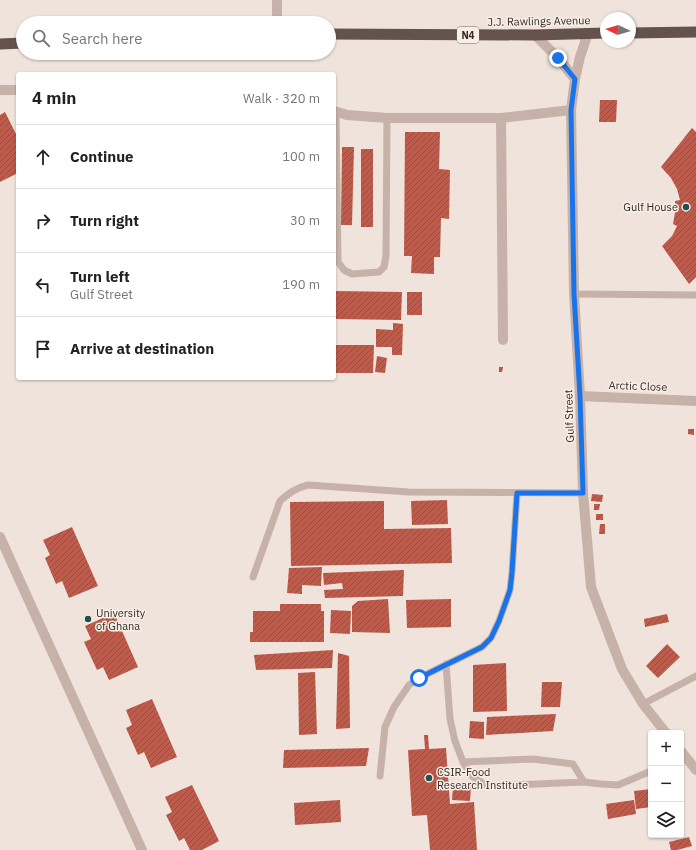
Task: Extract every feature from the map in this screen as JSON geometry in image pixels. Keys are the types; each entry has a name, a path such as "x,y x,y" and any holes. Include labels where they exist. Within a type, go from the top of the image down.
{"highway":[{"path":"636,33 696,32"},
{"name":"J.J. Rawlings Avenue","path":"336,34 534,35 600,33"},
{"path":"0,44 16,43"}],"street":[{"path":"277,0 277,16"},
{"name":"Gulf Street","path":"588,33 580,56 571,110 574,294 580,396 583,493 590,587 622,669 643,704 664,730"},
{"path":"534,35 558,58 575,79"},
{"path":"0,90 16,90"},
{"path":"336,111 347,115 387,118 501,118 571,110"},
{"path":"501,118 503,340"},
{"name":"Arctic Close","path":"580,396 696,401"},
{"path":"0,537 142,850"},
{"path":"684,757 696,770"}],"lane":[{"path":"336,161 338,262 344,270 352,274 379,272 384,267 386,256 387,118"},
{"path":"574,294 696,295"},
{"path":"253,577 280,501 298,487 308,485 409,492 583,493"},
{"path":"380,776 385,727 394,707 409,685 419,678 482,647 491,638 510,590 517,493"},
{"path":"446,664 450,719 455,741 463,762 472,776 487,786 584,782 618,785 648,772"},
{"path":"643,704 696,676"},
{"path":"463,762 533,759 573,764 584,782"}],"building":[{"path":"600,100 617,100 616,122 599,122"},
{"path":"5,112 16,134 16,174 0,182 0,115"},
{"name":"Gulf House","path":"692,128 696,132 696,277 689,284 662,246 672,236 677,226 673,224 675,201 680,200 677,189 671,178 661,167"},
{"path":"405,132 440,132 439,169 450,170 449,219 441,218 440,257 434,257 434,274 411,273 412,256 404,256"},
{"path":"342,147 354,147 352,225 341,225"},
{"path":"361,149 373,149 373,227 361,227"},
{"path":"336,291 402,292 401,320 336,319"},
{"path":"407,292 422,292 422,315 407,315"},
{"path":"393,323 403,324 402,355 392,355 392,347 376,347 376,329 393,330"},
{"path":"336,345 374,345 373,373 336,373"},
{"path":"377,356 387,358 385,373 375,372"},
{"path":"499,367 503,367 502,372 499,372"},
{"path":"688,429 694,429 694,435 688,434"},
{"path":"592,494 603,495 602,502 591,501"},
{"path":"447,500 448,524 412,525 411,501"},
{"path":"384,501 384,529 451,528 452,563 291,566 290,502"},
{"path":"594,504 600,504 599,510 594,510"},
{"path":"596,514 603,514 603,520 596,520"},
{"path":"600,524 605,524 605,534 599,534"},
{"path":"72,527 98,586 69,598 62,581 56,584 45,558 50,555 43,540"},
{"path":"322,567 321,586 302,585 302,594 287,593 289,568"},
{"path":"404,570 403,596 325,598 324,590 343,589 342,583 324,585 323,573"},
{"path":"388,599 390,633 352,632 352,606 358,601"},
{"path":"451,599 451,627 407,628 406,600"},
{"path":"280,604 321,604 321,611 324,611 324,642 250,642 250,632 253,632 253,611 280,611"},
{"path":"331,610 351,611 350,634 330,633"},
{"path":"114,613 138,667 109,680 103,667 97,670 84,642 91,639 85,626"},
{"path":"667,614 669,622 645,627 644,619"},
{"path":"667,644 680,657 658,678 646,666"},
{"path":"333,650 332,668 256,670 254,655"},
{"path":"338,653 349,656 350,728 336,729"},
{"path":"506,663 507,711 473,712 473,665"},
{"path":"315,672 317,734 299,735 298,673"},
{"path":"542,682 562,682 560,707 541,707"},
{"path":"152,699 177,757 151,768 144,752 138,755 126,728 132,725 126,710"},
{"path":"556,714 553,731 486,735 487,717"},
{"path":"470,721 484,722 484,739 469,738"},
{"path":"424,735 428,735 429,749 446,748 450,804 474,802 477,850 430,850 427,815 412,816 408,750 425,749"},
{"path":"369,748 366,766 283,768 284,750"},
{"path":"192,785 219,841 202,850 190,850 184,838 179,841 166,815 172,812 165,797"},
{"path":"453,786 471,787 470,801 452,800"},
{"path":"648,789 648,807 636,809 634,791"},
{"path":"340,800 341,822 295,825 294,803"},
{"path":"634,800 636,814 608,819 606,804"},
{"path":"689,837 692,846 671,850 669,842"}],"place":[{"name":"Gulf House","path":"686,207"},
{"name":"University of Ghana","path":"88,619"},
{"name":"CSIR-Food Research Institute","path":"429,778"}],"route":[{"path":"419,678 482,647 491,638 510,590 517,493 583,493 580,396 574,294 571,110 575,79 558,58"}]}
